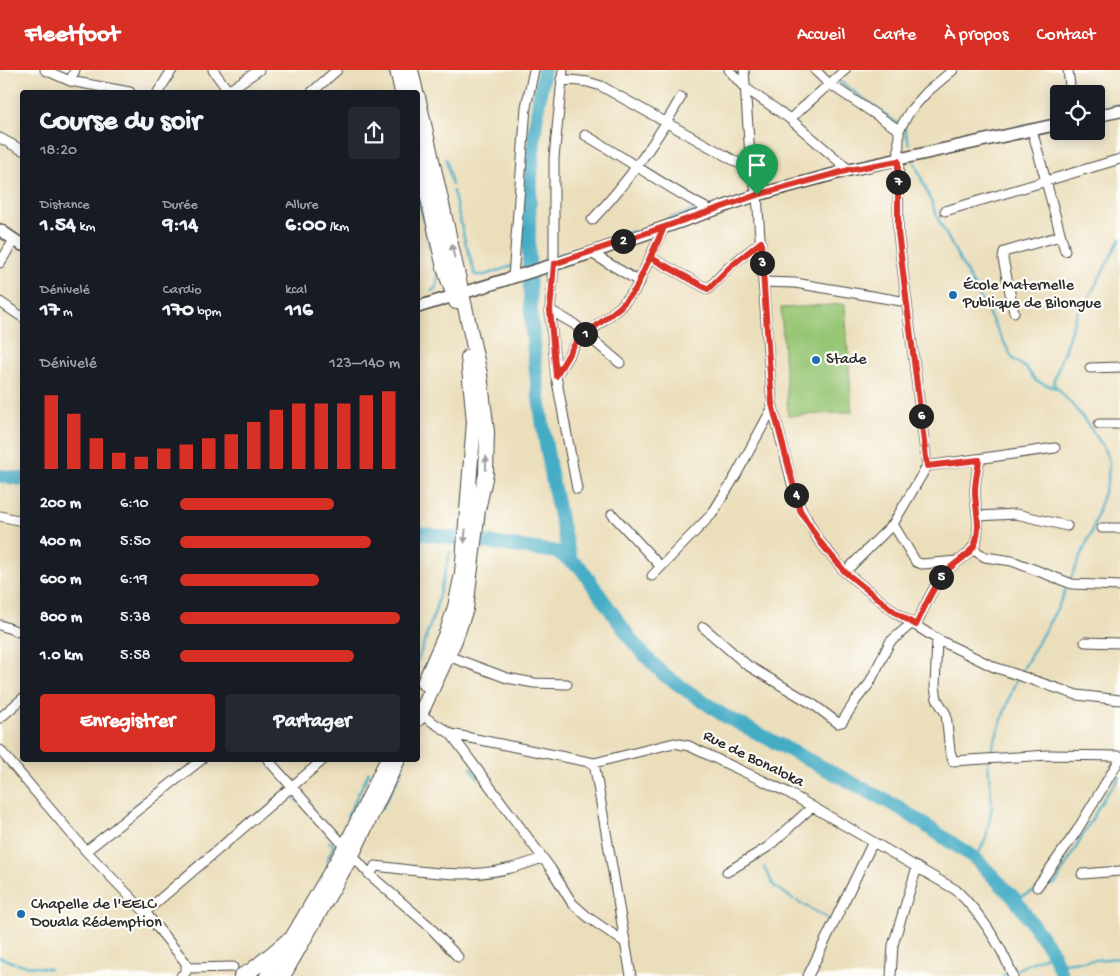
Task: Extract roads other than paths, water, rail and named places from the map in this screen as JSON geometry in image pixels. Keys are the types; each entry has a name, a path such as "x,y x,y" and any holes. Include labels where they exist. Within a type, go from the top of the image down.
{"main road":[{"path":"397,70 402,90"},
{"path":"411,70 416,90"},
{"path":"420,107 459,294 473,400 473,510 466,609 448,656 420,706"},
{"path":"1105,114 1120,111"},
{"path":"420,306 591,252 757,195 849,170 898,161 1050,126"},
{"path":"420,164 444,268 459,294"},
{"path":"0,230 18,243"},
{"path":"420,706 450,623 468,562"},
{"path":"267,976 349,851 386,762"},
{"path":"283,976 397,762"},
{"path":"237,972 252,970 295,934"}],"street":[{"path":"45,70 70,80 120,90"},
{"path":"70,80 75,70"},
{"path":"159,90 172,70"},
{"path":"214,70 228,90"},
{"path":"232,90 259,70"},
{"path":"314,90 337,70"},
{"path":"517,276 526,107 534,70"},
{"path":"729,70 744,87 790,119 849,170"},
{"path":"744,70 752,170 757,195 773,407 800,510 820,542 845,572 896,613 936,639 994,667 1060,689 1095,699 1120,700"},
{"path":"815,70 828,83 899,130"},
{"path":"790,119 828,83 845,70"},
{"path":"1068,70 1070,85"},
{"path":"845,572 893,524 927,466 898,232 899,130 910,112 948,72"},
{"path":"577,489 556,376 550,310 549,265 554,158 562,75 595,84 752,170"},
{"path":"592,220 638,166 667,123 681,97"},
{"path":"1032,130 1065,251"},
{"path":"585,135 638,166 680,195 710,210"},
{"path":"0,138 20,149"},
{"path":"945,211 1120,159"},
{"path":"556,376 576,342 620,307 640,282 664,227"},
{"path":"1014,312 1003,259 1004,252 1060,236"},
{"path":"651,258 708,289 730,267 761,242"},
{"path":"0,263 18,243"},
{"path":"591,252 640,282"},
{"path":"763,282 795,283 907,302"},
{"path":"0,302 20,313"},
{"path":"550,310 585,333 620,363"},
{"path":"1090,368 1120,367"},
{"path":"652,576 712,514 736,475 773,407"},
{"path":"1099,424 1120,424"},
{"path":"927,466 1055,448"},
{"path":"703,627 747,665 838,723 842,722 856,700 870,684 890,642 914,624 945,572 972,549 976,541 978,516 975,488 979,460"},
{"path":"612,514 661,567"},
{"path":"978,516 1016,514 1067,526"},
{"path":"0,516 20,521"},
{"path":"893,524 916,562 922,564 958,561"},
{"path":"1102,528 1120,528"},
{"path":"972,549 985,557 1012,561 1072,584 1120,586"},
{"path":"0,625 20,632"},
{"path":"936,639 935,687 937,699 946,714 951,759 954,761 1048,755 1120,757 1076,832 1038,887"},
{"path":"1085,642 1120,643"},
{"path":"448,656 514,679 567,684"},
{"path":"0,718 20,700"},
{"name":"Rue de Bonaloka","path":"420,706 451,734 594,763 674,743 682,744 788,792 952,887 966,900 998,945 1013,976"},
{"path":"451,734 578,909 626,943"},
{"path":"0,750 86,851 145,912 188,968 237,972"},
{"path":"86,851 198,762"},
{"path":"270,762 370,875 429,926 458,957"},
{"path":"145,912 321,762"},
{"path":"594,763 631,976"},
{"path":"727,872 768,847 812,807"},
{"path":"808,976 823,941 873,842"},
{"path":"370,875 375,866 477,875 499,872 542,858"},
{"path":"891,976 893,945 917,868"},
{"path":"1082,874 1120,871"},
{"path":"181,976 188,968"}],"waterway":[{"path":"390,70 392,78"},
{"path":"544,70 535,130 530,191 531,317 545,441 571,561"},
{"path":"839,81 897,123"},
{"path":"1105,108 1120,105"},
{"path":"1017,127 1050,120"},
{"path":"904,127 909,144"},
{"path":"446,159 452,185"},
{"path":"915,163 939,221 1013,359 1026,368 1036,381 1055,388"},
{"path":"453,191 466,245"},
{"path":"420,205 430,248"},
{"path":"650,225 698,209"},
{"path":"588,246 632,231"},
{"path":"989,756 1014,685 1058,607 1092,531 1108,479 1109,461 1103,446 1081,415 1053,383 1077,313 1086,303 1120,239"},
{"path":"467,246 475,275"},
{"path":"558,255 586,246"},
{"path":"544,259 551,257"},
{"path":"525,265 532,263"},
{"path":"485,275 512,266"},
{"path":"435,268 437,276"},
{"path":"543,277 546,272"},
{"path":"475,275 483,275"},
{"path":"432,291 437,286 437,277"},
{"path":"0,476 20,479"},
{"path":"697,523 703,516"},
{"path":"420,533 557,552 580,567 635,645 664,675 723,715 898,807 976,859 1015,899 1053,953 1062,976"},
{"path":"436,607 450,552"},
{"path":"420,654 436,608"},
{"path":"976,859 986,838 992,807 988,761"},
{"path":"382,808 403,768"},
{"path":"471,768 478,778"},
{"path":"347,817 369,772"},
{"path":"1015,899 1056,883 1105,796 1120,777"},
{"path":"276,807 291,796"},
{"path":"293,796 298,802"},
{"path":"127,812 144,799"},
{"path":"308,813 314,820"},
{"path":"327,861 334,845 329,842"},
{"path":"764,867 774,886 793,899"},
{"path":"335,900 339,892"},
{"path":"797,901 832,921"},
{"path":"1002,976 1053,953"},
{"path":"0,957 14,963"},
{"path":"1059,963 1120,958"},
{"path":"17,964 50,969"}],"place":[{"name":"École Maternelle Publique de Bilongue","path":"953,295"},
{"name":"Stade","path":"816,360"},
{"name":"Chapelle de l'EELC Douala Rédemption","path":"21,914"}]}
